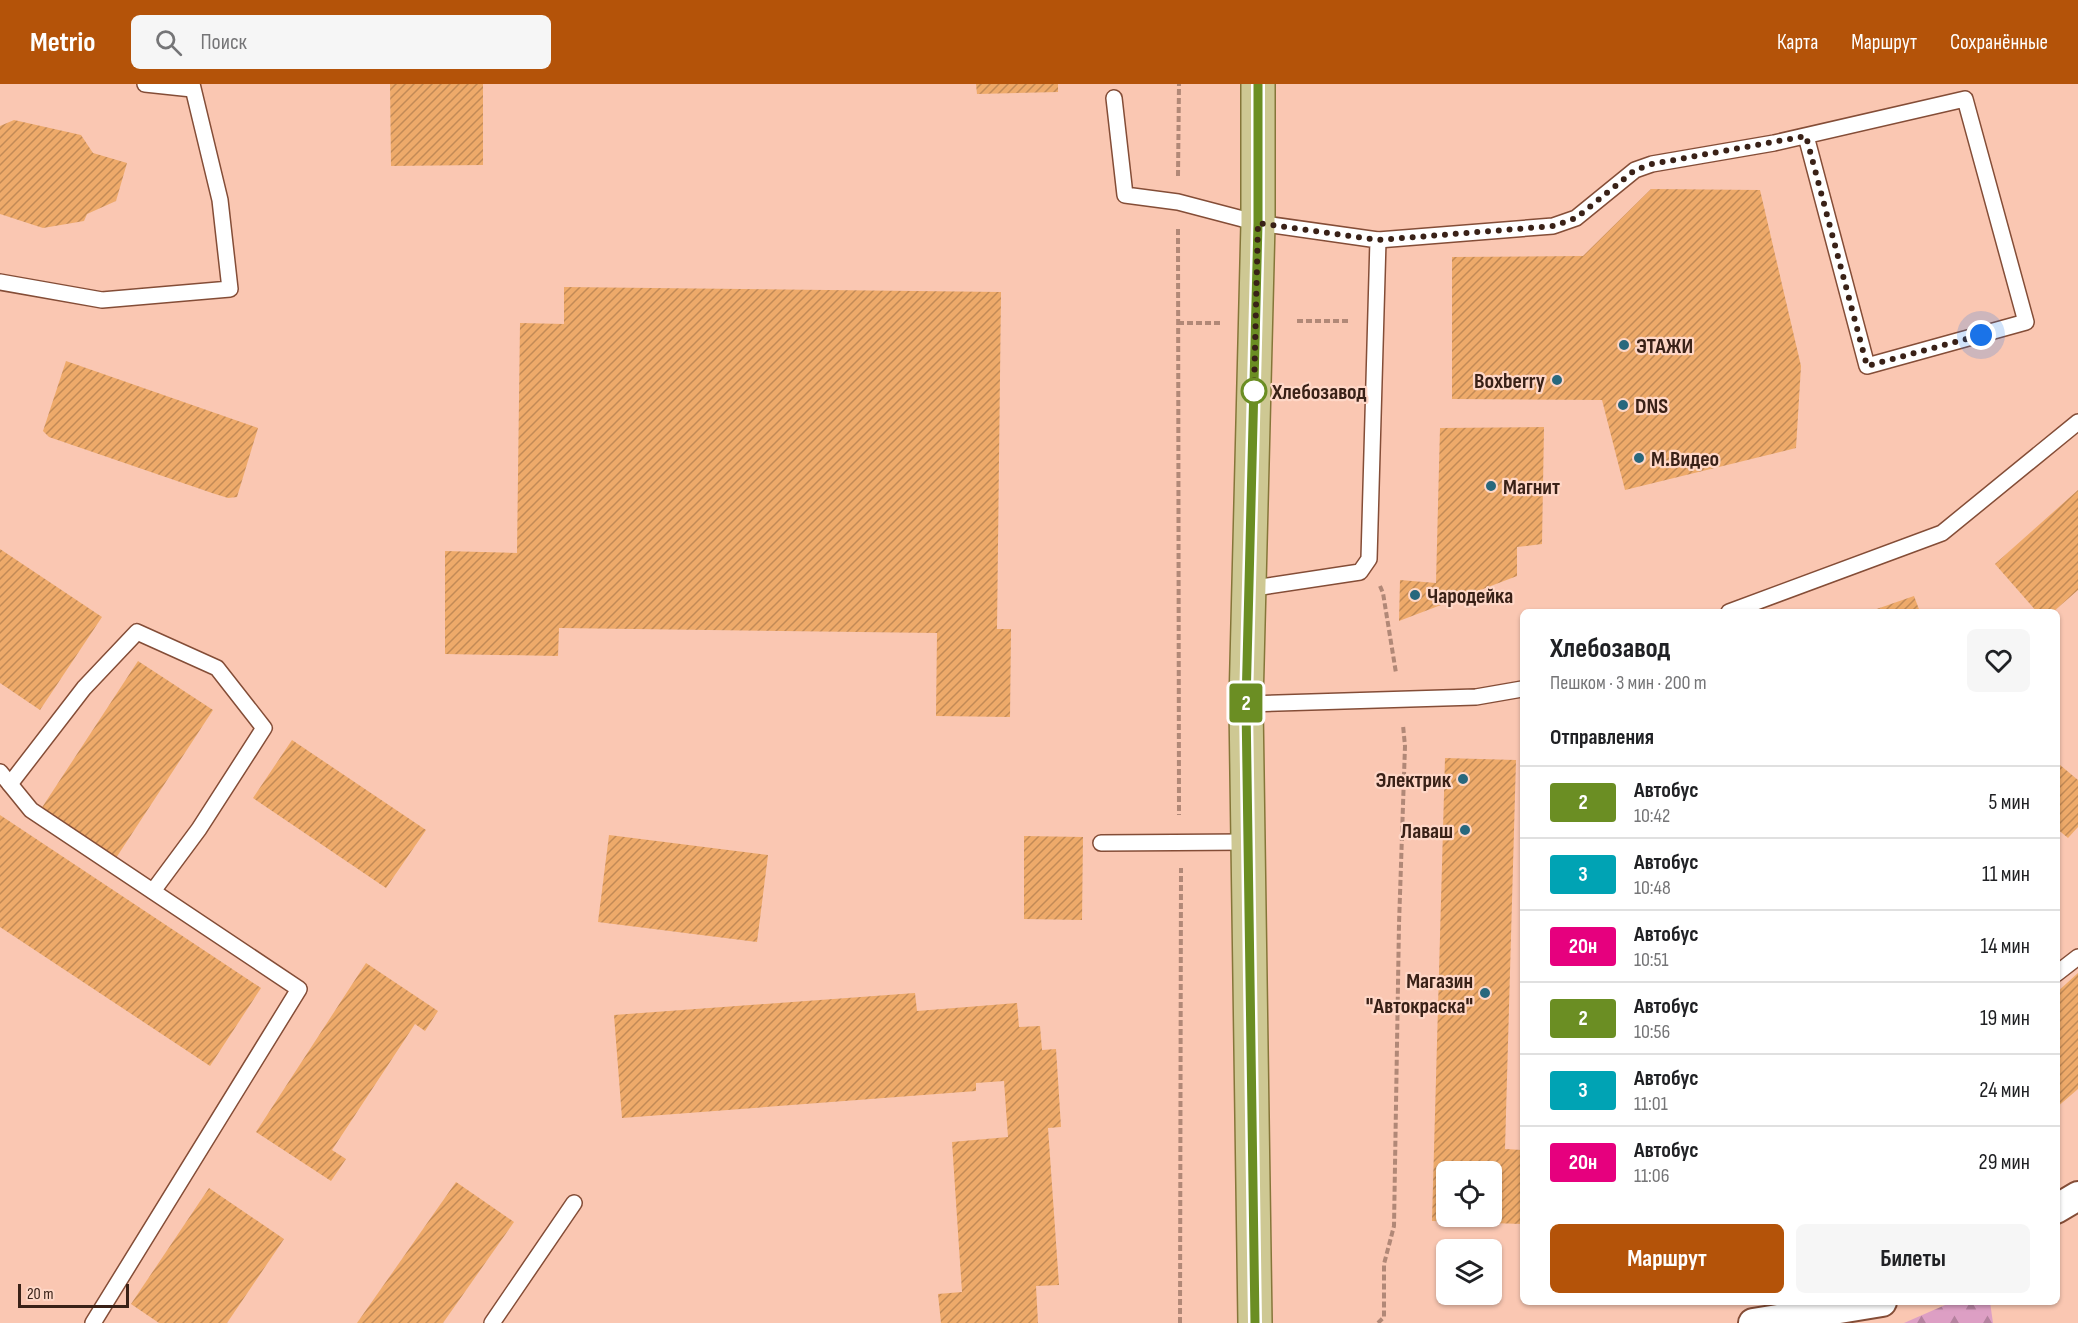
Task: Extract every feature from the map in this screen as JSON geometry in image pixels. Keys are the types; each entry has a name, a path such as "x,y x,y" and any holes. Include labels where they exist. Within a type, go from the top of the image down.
{"main road":[{"path":"1254,1323 1246,704 1258,223 1258,84"}],"street":[{"path":"2060,1207 2078,1196"},
{"path":"1753,1323 1864,1305"}],"lane":[{"path":"0,282 102,300 230,289 220,200 192,86 145,84"},
{"path":"1114,98 1125,195 1178,202 1258,223 1378,240 1554,226 1576,218 1635,170 1652,164 1806,136 1965,99 2026,322 1867,366 1806,136"},
{"path":"1248,590 1360,572 1369,559 1378,240"},
{"path":"1737,609 1942,533 2078,422"},
{"path":"10,784 84,688 137,632 217,668 264,728 199,829 153,891"},
{"path":"1246,704 1476,697 1520,689"},
{"path":"0,772 31,810 299,989 93,1323"},
{"path":"1101,843 1248,842"},
{"path":"2060,971 2078,957"},
{"path":"492,1323 574,1203"}],"path":[{"path":"1179,84 1179,1323"},
{"path":"1297,321 1377,320"},
{"path":"1178,323 1226,323"},
{"path":"1369,559 1383,593 1401,699 1405,746 1394,1226 1383,1264 1384,1317 1378,1323"}],"green space":[{"path":"1945,1305 1990,1305 1993,1323 1904,1323"}],"building":[{"path":"390,84 483,84 483,165 391,166"},
{"path":"976,84 1058,84 1058,92 977,94"},
{"path":"14,120 81,135 93,153 127,163 116,201 87,214 84,221 43,228 0,214 0,126"},
{"name":"ЭТАЖИ","path":"1651,189 1760,190 1801,366 1796,448 1625,490 1602,400 1452,399 1452,257 1583,256"},
{"path":"564,287 1001,292 997,629 1011,629 1010,717 936,716 937,633 559,628 558,656 445,654 445,551 517,553 520,323 564,324"},
{"path":"66,361 258,428 237,497 228,498 212,493 49,437 43,431"},
{"name":"Магнит","path":"1544,427 1542,544 1517,547 1517,576 1399,621 1400,580 1436,583 1440,428"},
{"path":"2078,490 2078,590 2056,609 2034,609 1995,564"},
{"path":"0,549 102,617 40,710 0,683"},
{"path":"1914,596 1919,609 1877,609"},
{"path":"138,661 213,710 116,858 41,809"},
{"path":"292,740 426,830 386,888 253,798"},
{"path":"1445,758 1516,760 1505,1149 1520,1150 1520,1224 1502,1223 1502,1161 1436,1161 1436,1221 1432,1221"},
{"path":"2060,765 2078,780 2078,827 2068,838 2060,831"},
{"path":"0,815 261,988 210,1066 0,927"},
{"path":"609,835 768,855 757,942 598,922"},
{"path":"1024,836 1083,837 1082,920 1024,919"},
{"path":"366,963 438,1011 425,1031 415,1024 332,1150 346,1159 331,1181 256,1132"},
{"path":"2078,973 2078,1089 2060,1105 2060,989"},
{"path":"915,993 917,1011 1017,1003 1019,1027 1040,1026 1042,1050 1056,1049 1061,1127 1048,1128 1059,1285 1036,1286 1038,1323 941,1323 938,1294 962,1292 952,1142 1008,1137 1004,1081 976,1083 976,1091 622,1118 614,1015"},
{"path":"456,1182 514,1222 443,1323 357,1323"},
{"path":"209,1188 284,1239 227,1323 159,1323 131,1304"}],"bus line":[{"name":"2","path":"1255,1323 1246,704 1258,223 1258,84"}],"place":[{"name":"ЭТАЖИ","path":"1624,345"},
{"name":"Boxberry","path":"1557,380"},
{"name":"Хлебозавод","path":"1254,391"},
{"name":"DNS","path":"1623,405"},
{"name":"М.Видео","path":"1639,458"},
{"name":"Магнит","path":"1491,486"},
{"name":"Чародейка","path":"1415,595"},
{"name":"Электрик","path":"1463,779"},
{"name":"Лаваш","path":"1465,830"},
{"name":"Магазин \"Автокраска\"","path":"1485,993"}],"route":[{"path":"1254,391 1258,223 1378,240 1554,226 1576,218 1635,170 1652,164 1806,136 1867,366 1981,335"}]}
